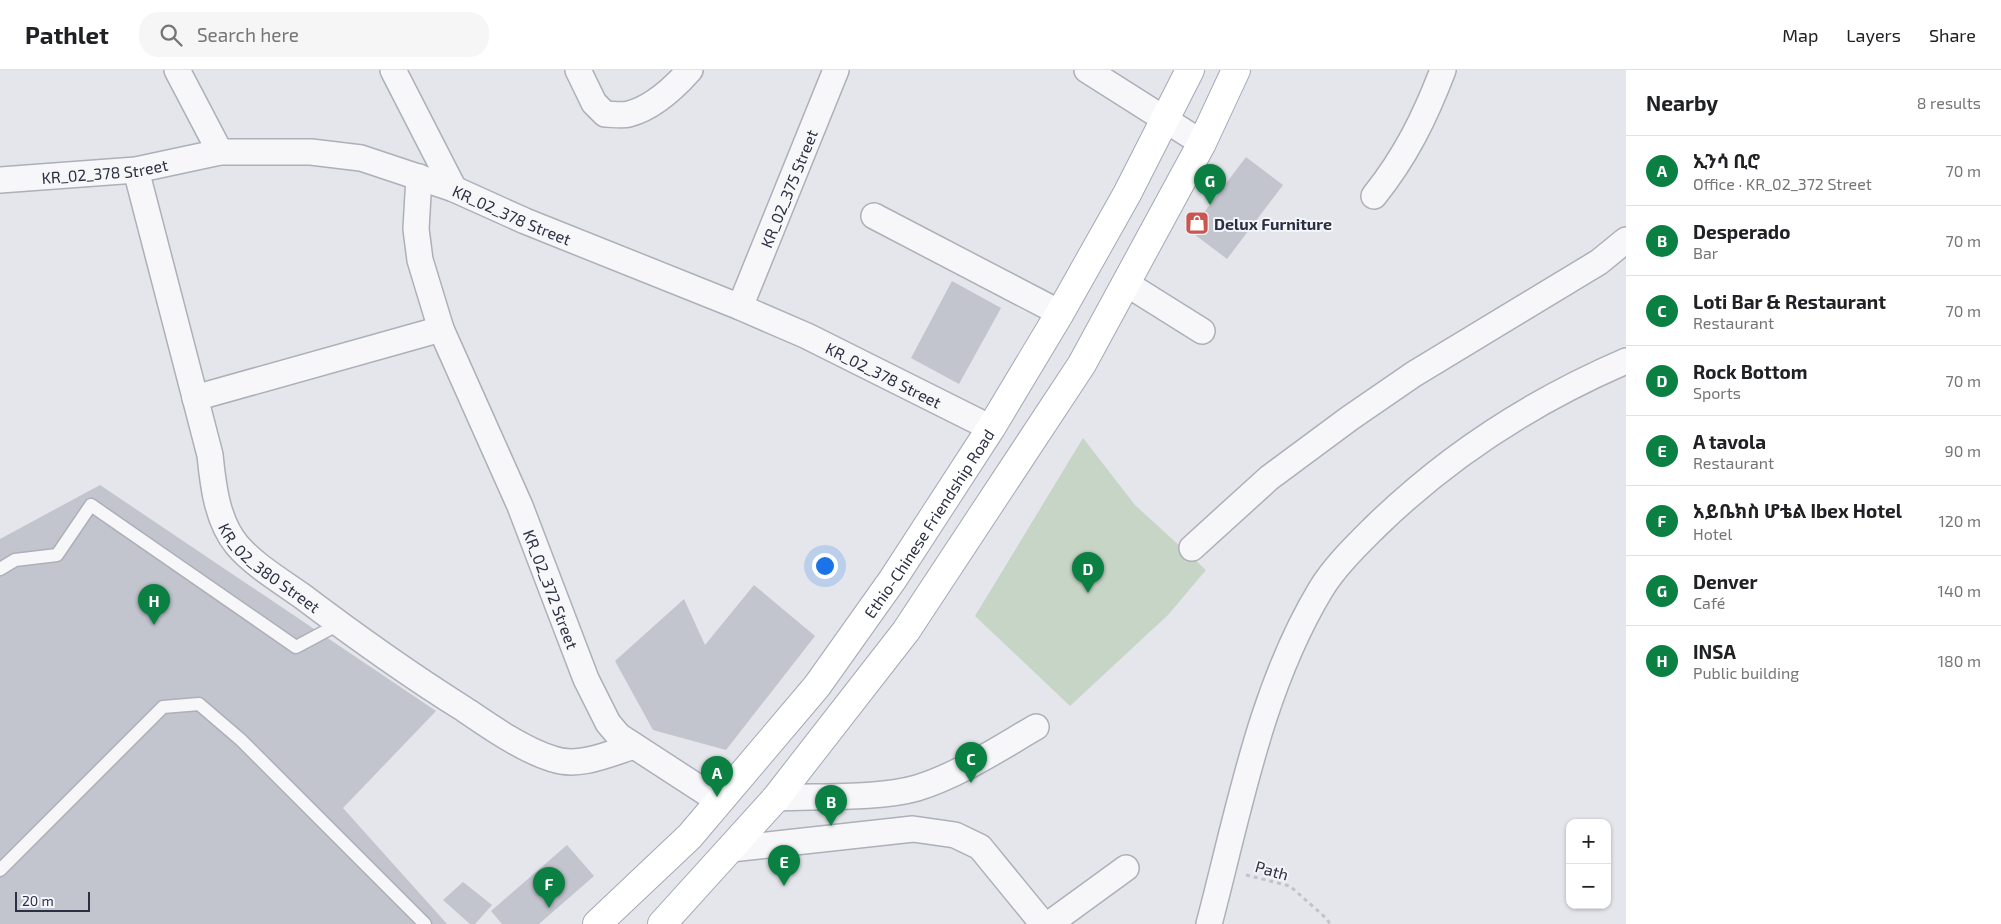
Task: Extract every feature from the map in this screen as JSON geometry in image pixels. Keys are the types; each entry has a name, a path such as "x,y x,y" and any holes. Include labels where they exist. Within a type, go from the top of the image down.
{"main road":[{"name":"Ethio-Chinese Friendship Road","path":"597,924 690,836 817,686 893,579 992,428 1060,312 1128,194 1190,70"},
{"path":"662,924 776,798 906,631 1082,364 1202,143 1236,70"}],"street":[{"path":"177,70 220,152"},
{"path":"393,70 454,189"},
{"path":"578,70 594,103 605,114 628,114 648,106 677,84 690,70"},
{"name":"KR_02_375 Street","path":"740,307 836,70"},
{"path":"1087,70 1202,143"},
{"path":"1374,196 1395,170 1424,119 1443,70"},
{"name":"KR_02_378 Street","path":"0,180 136,170 220,152 311,152 361,158 454,189 525,221 740,307 807,336 992,428"},
{"name":"KR_02_380 Street","path":"136,170 210,455 214,492 221,514 236,544 260,565 417,679 481,721 553,760 575,762 592,759 634,746"},
{"name":"KR_02_372 Street","path":"419,177 416,229 420,260 441,329 520,506 586,679 608,722 619,736 719,801"},
{"path":"874,216 1060,312"},
{"path":"1192,548 1269,478 1350,418 1414,374 1599,262 1626,240"},
{"path":"1127,284 1202,331"},
{"path":"195,398 441,329"},
{"path":"1209,924 1269,703 1290,649 1322,587 1357,546 1409,494 1456,457 1539,402 1580,380 1626,361"},
{"path":"776,798 879,794 916,788 955,773 1036,727"},
{"path":"731,849 913,829 955,835 980,846 1043,924"},
{"path":"1050,924 1126,868"}],"lane":[{"path":"0,569 15,560 57,556 91,505 296,647 340,624"},
{"path":"0,870 163,707 199,704 241,740 425,924"}],"path":[{"name":"Path","path":"1224,870 1290,886 1327,919 1330,924"}],"green space":[{"path":"1083,438 1135,505 1206,570 1168,615 1070,706 975,616"}],"building":[{"path":"1246,157 1283,185 1227,259 1190,231"},
{"path":"952,281 1001,308 959,384 911,358"},
{"path":"100,485 436,711 343,808 447,924 0,924 0,539"},
{"path":"754,585 815,636 726,750 653,730 615,661 684,599 705,645"},
{"path":"567,845 594,876 539,924 502,924 491,911"},
{"path":"463,882 492,905 475,924 470,924 443,900"}],"place":[{"name":"Denver","path":"1210,205"},
{"name":"Delux Furniture","path":"1197,223"},
{"name":"Rock Bottom","path":"1088,593"},
{"name":"INSA","path":"154,625"},
{"name":"Loti Bar & Restaurant","path":"971,783"},
{"name":"ኢንሳ ቢሮ","path":"717,797"},
{"name":"Desperado","path":"831,826"},
{"name":"A tavola","path":"784,886"},
{"name":"አይቤክስ ሆቴል Ibex Hotel","path":"549,908"}]}
